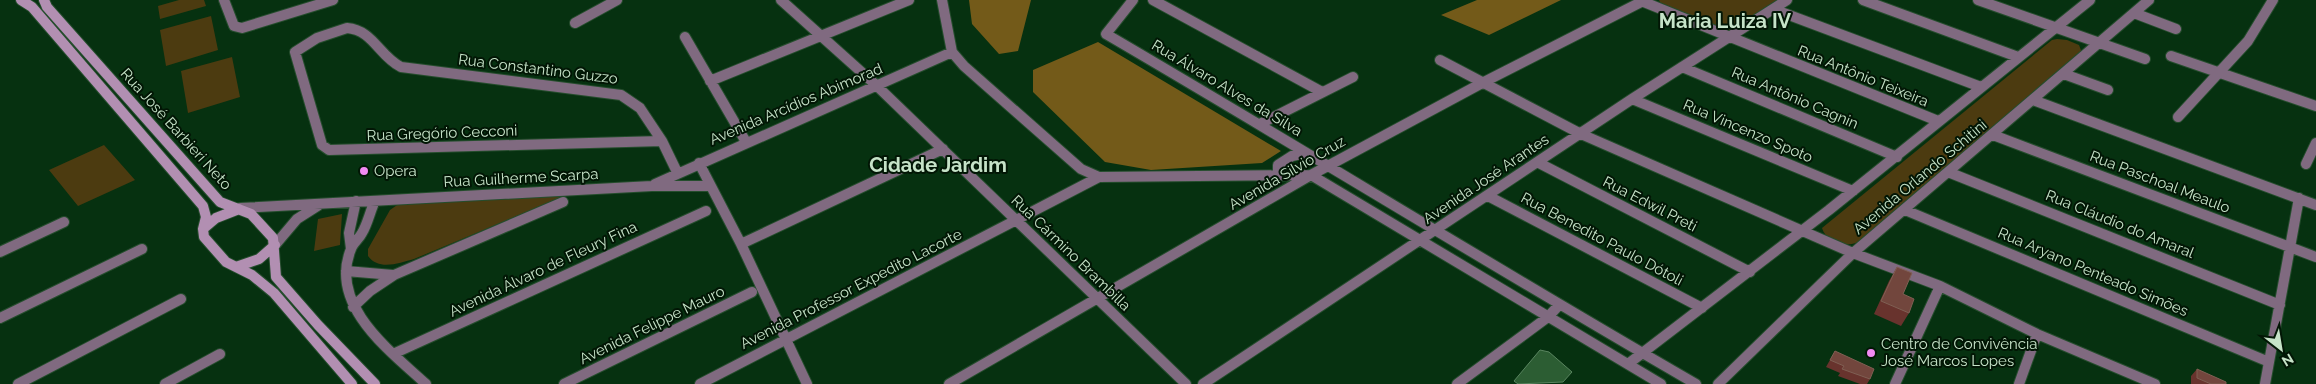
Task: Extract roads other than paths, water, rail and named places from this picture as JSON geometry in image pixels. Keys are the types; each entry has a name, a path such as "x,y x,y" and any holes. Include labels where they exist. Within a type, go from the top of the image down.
{"main road":[{"name":"Rua José Barbieri Neto","path":"21,0 32,7 203,206 206,217 203,228 204,237 215,250 226,262 252,275 274,293 352,384"},
{"name":"Rua José Barbieri Neto","path":"44,0 47,7 220,202 240,208 251,214 273,238 275,245"},
{"path":"203,228 216,218 240,208"},
{"path":"236,266 259,259 275,245"},
{"path":"275,245 274,267 276,276 375,384"}],"street":[{"path":"224,0 234,26 242,28 333,0"},
{"path":"575,24 617,0"},
{"name":"Rua Cármino Brambilla","path":"781,0 877,86 1186,384"},
{"path":"710,81 909,0"},
{"path":"942,0 952,52 964,66 1081,169 1100,177 1312,175 1661,384"},
{"name":"Rua Álvaro Alves da Silva","path":"1133,0 1106,34 1696,384"},
{"path":"1153,0 1322,92"},
{"name":"Avenida José Arantes","path":"1203,384 1488,196 1536,162 1787,0"},
{"path":"1863,0 2018,57"},
{"path":"1978,0 2144,59"},
{"name":"Avenida Orlando Schitini","path":"1628,364 1897,157 1938,121 2090,0"},
{"name":"Avenida Orlando Schitini","path":"1718,384 1852,253 1905,210 2149,0"},
{"path":"2178,117 2248,41 2273,0"},
{"name":"Rua Antônio Teixeira","path":"1642,1 1729,38 1938,121"},
{"name":"Avenida Silvio Cruz","path":"949,384 1328,166 1484,82 1642,1"},
{"path":"1773,9 1981,88"},
{"path":"2134,13 2176,28"},
{"name":"Rua Constantino Guzzo","path":"294,52 313,38 349,27 360,28 390,61 401,67 622,94 634,100 662,141 677,172"},
{"path":"685,37 746,142"},
{"name":"Rua Gregório Cecconi","path":"294,52 322,145 329,150 662,141"},
{"name":"Avenida Arcídios Abimorad","path":"652,186 677,172 952,52"},
{"path":"2171,56 2316,106"},
{"path":"1440,60 1581,134 1852,253 1940,286 2037,334 2140,381 2155,384"},
{"name":"Rua Antônio Cagnin","path":"1682,68 1897,157"},
{"path":"2064,74 2108,90"},
{"path":"1260,124 1353,78"},
{"name":"Rua Vincenzo Spoto","path":"1632,99 1853,191"},
{"path":"2034,100 2316,204"},
{"name":"Rua Paschoal Meaulo","path":"1993,135 2316,257"},
{"path":"2306,164 2316,143"},
{"path":"741,244 943,149"},
{"path":"1278,176 1278,165 1284,160 1306,153"},
{"name":"Rua Edwil Preti","path":"1536,162 1750,272"},
{"path":"699,163 709,186 741,244 807,384"},
{"name":"Rua Cláudio do Amaral","path":"1948,172 2280,304"},
{"name":"Avenida Professor Expedito Lacorte","path":"700,384 1100,177"},
{"name":"Rua Guilherme Scarpa","path":"240,208 652,186 709,186"},
{"name":"Rua Benedito Paulo Dótoli","path":"1488,196 1702,308"},
{"path":"2266,384 2292,248 2299,198"},
{"path":"351,249 348,233 356,201"},
{"path":"375,201 362,232 351,249 345,280 354,307 360,318 393,354 426,384"},
{"name":"Rua Guilherme Scarpa","path":"275,245 285,231 303,215 316,206 335,202"},
{"path":"354,307 370,291 394,275 563,202"},
{"name":"Rua Aryano Penteado Simões","path":"1905,210 2270,362"},
{"name":"Avenida Álvaro de Fleury Fina","path":"393,354 706,211"},
{"path":"0,252 64,222"},
{"path":"0,318 142,249"},
{"path":"346,271 394,275"},
{"path":"1895,384 1940,286"},
{"name":"Avenida Felippe Mauro","path":"564,384 752,292"},
{"path":"18,384 181,299"},
{"path":"1457,384 1548,317 1560,305"},
{"path":"2018,384 2037,334"},
{"path":"166,384 220,354"}],"place":[{"name":"Opera","path":"364,171"},
{"name":"Centro de Convivência José Marcos Lopes","path":"1871,353"}],"district":[{"name":"Maria Luiza IV","path":"1725,21"},
{"name":"Cidade Jardim","path":"938,165"}]}
